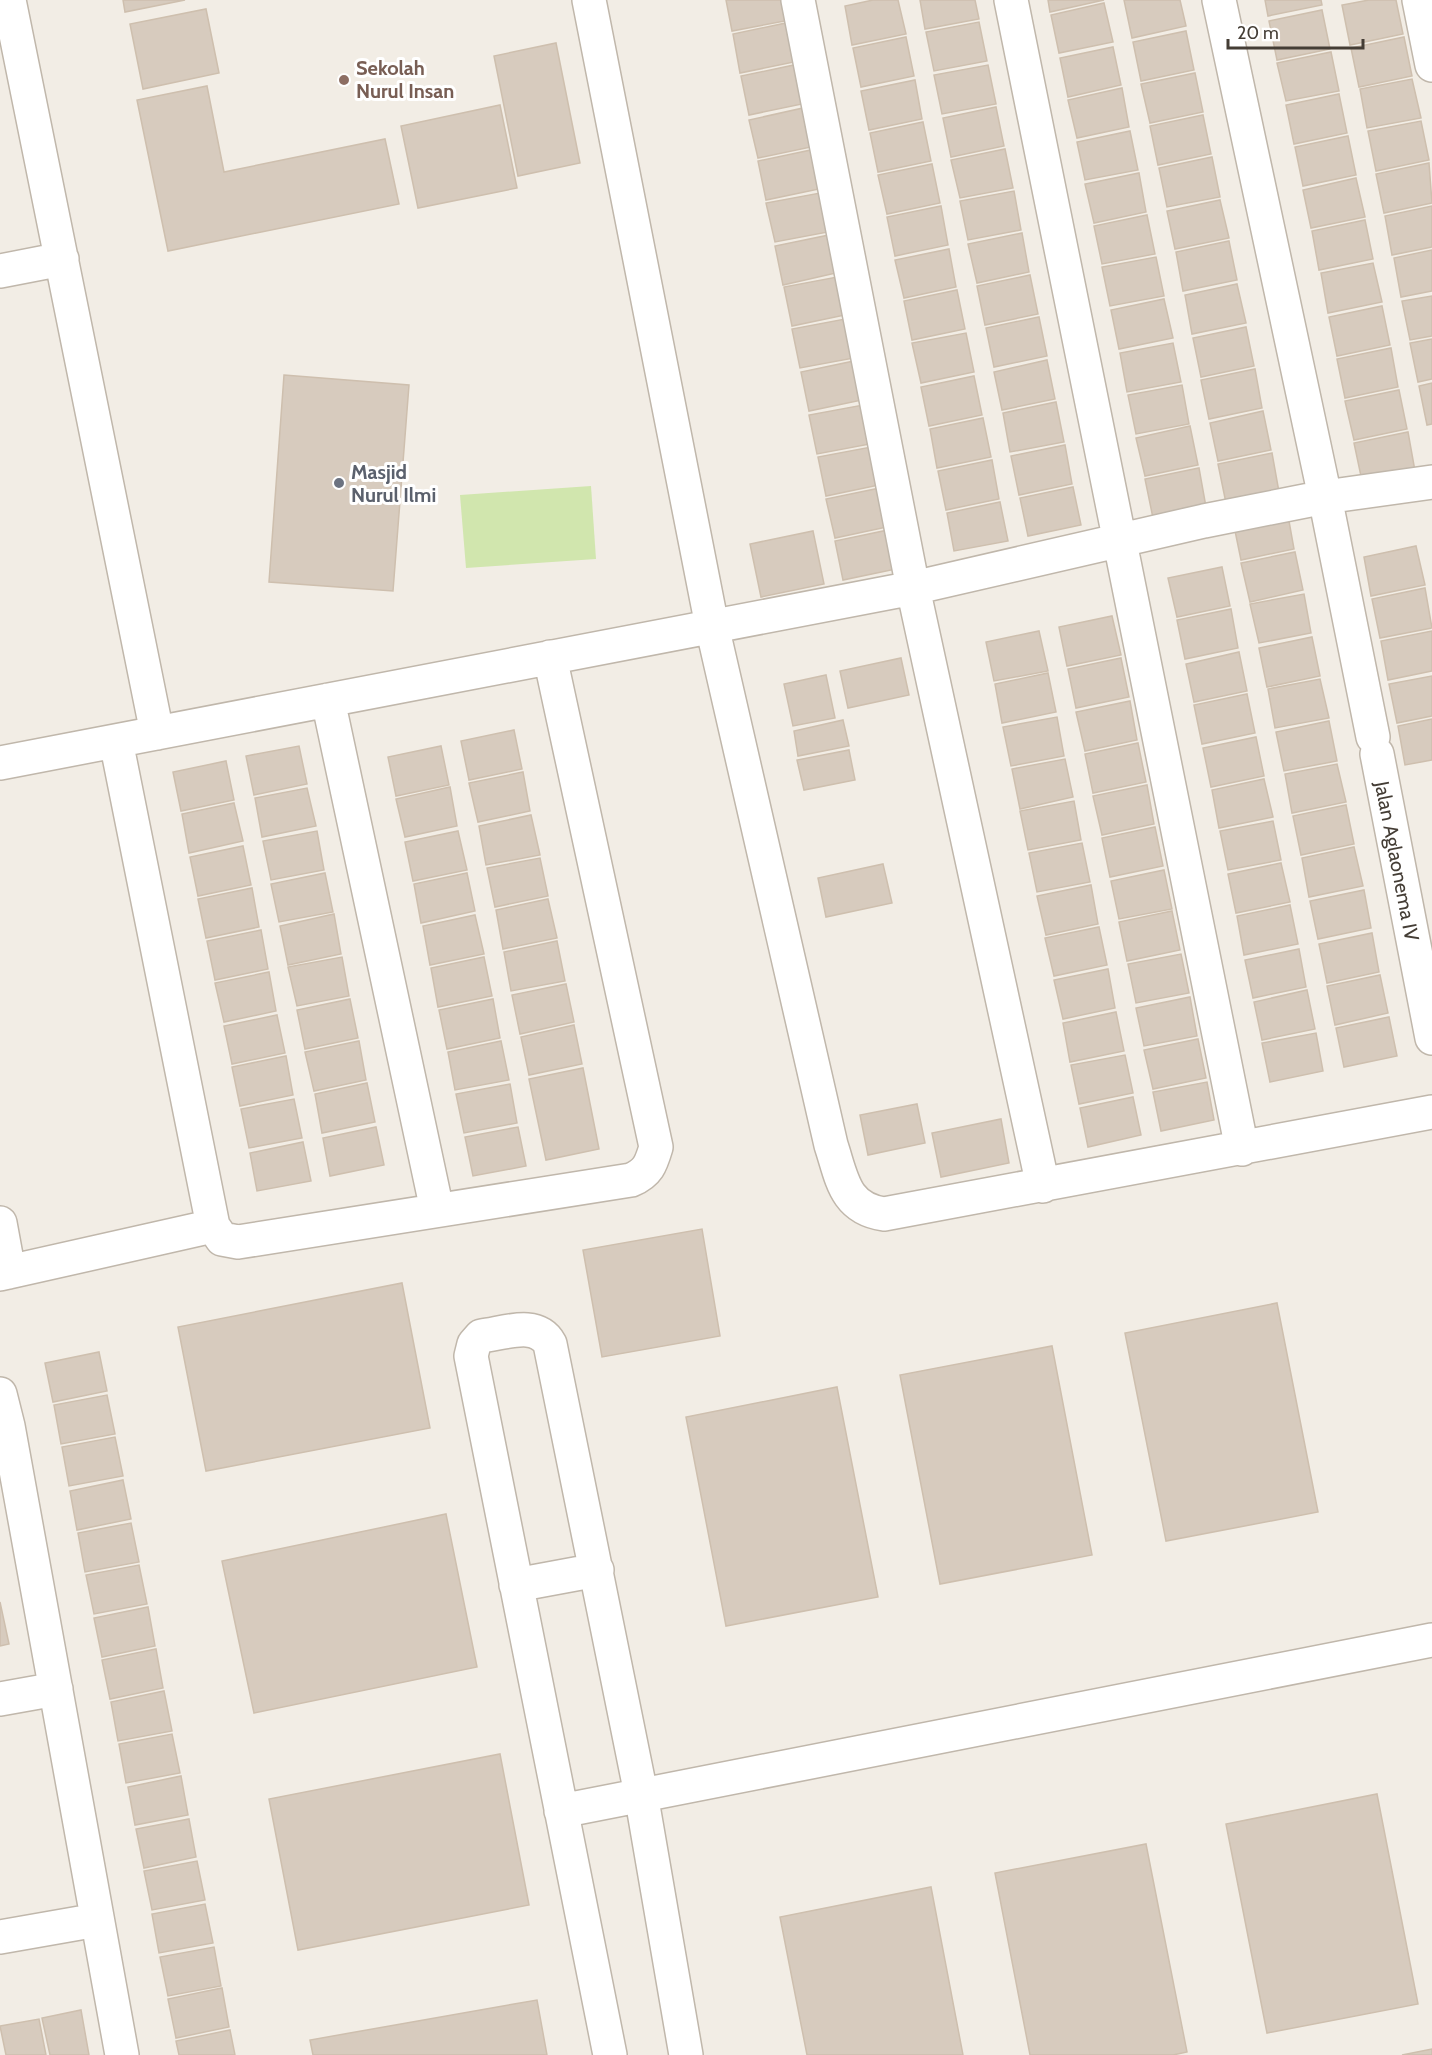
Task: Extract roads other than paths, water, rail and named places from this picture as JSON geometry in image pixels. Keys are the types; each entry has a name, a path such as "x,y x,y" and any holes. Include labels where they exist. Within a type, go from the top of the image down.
{"street":[{"path":"9,0 157,733"},
{"path":"589,0 712,626 831,1145 846,1191 869,1212 884,1214 1432,1112"},
{"path":"798,0 913,588 1043,1186"},
{"path":"1011,0 1242,1149"},
{"name":"Jalan Aglaonema IV","path":"1219,0 1325,497 1432,1038"},
{"path":"1419,0 1432,64"},
{"path":"0,271 62,260"},
{"path":"0,763 913,588 1325,497 1432,482"},
{"path":"116,741 213,1226 222,1239 238,1242 631,1180 644,1175 651,1166 656,1147 550,657"},
{"path":"328,700 437,1210"},
{"path":"0,1223 5,1273 213,1226"},
{"path":"610,2055 471,1356 474,1344 481,1336 535,1329 544,1334 550,1344 641,1794 686,2055"},
{"path":"0,1394 4,1427 56,1689 122,2055"},
{"path":"516,1584 597,1570"},
{"path":"561,1810 1432,1640"},
{"path":"0,1699 56,1689"},
{"path":"0,1937 98,1920"}],"place":[{"name":"Sekolah Nurul Insan","path":"344,80"},
{"name":"Masjid Nurul Ilmi","path":"339,483"}]}
